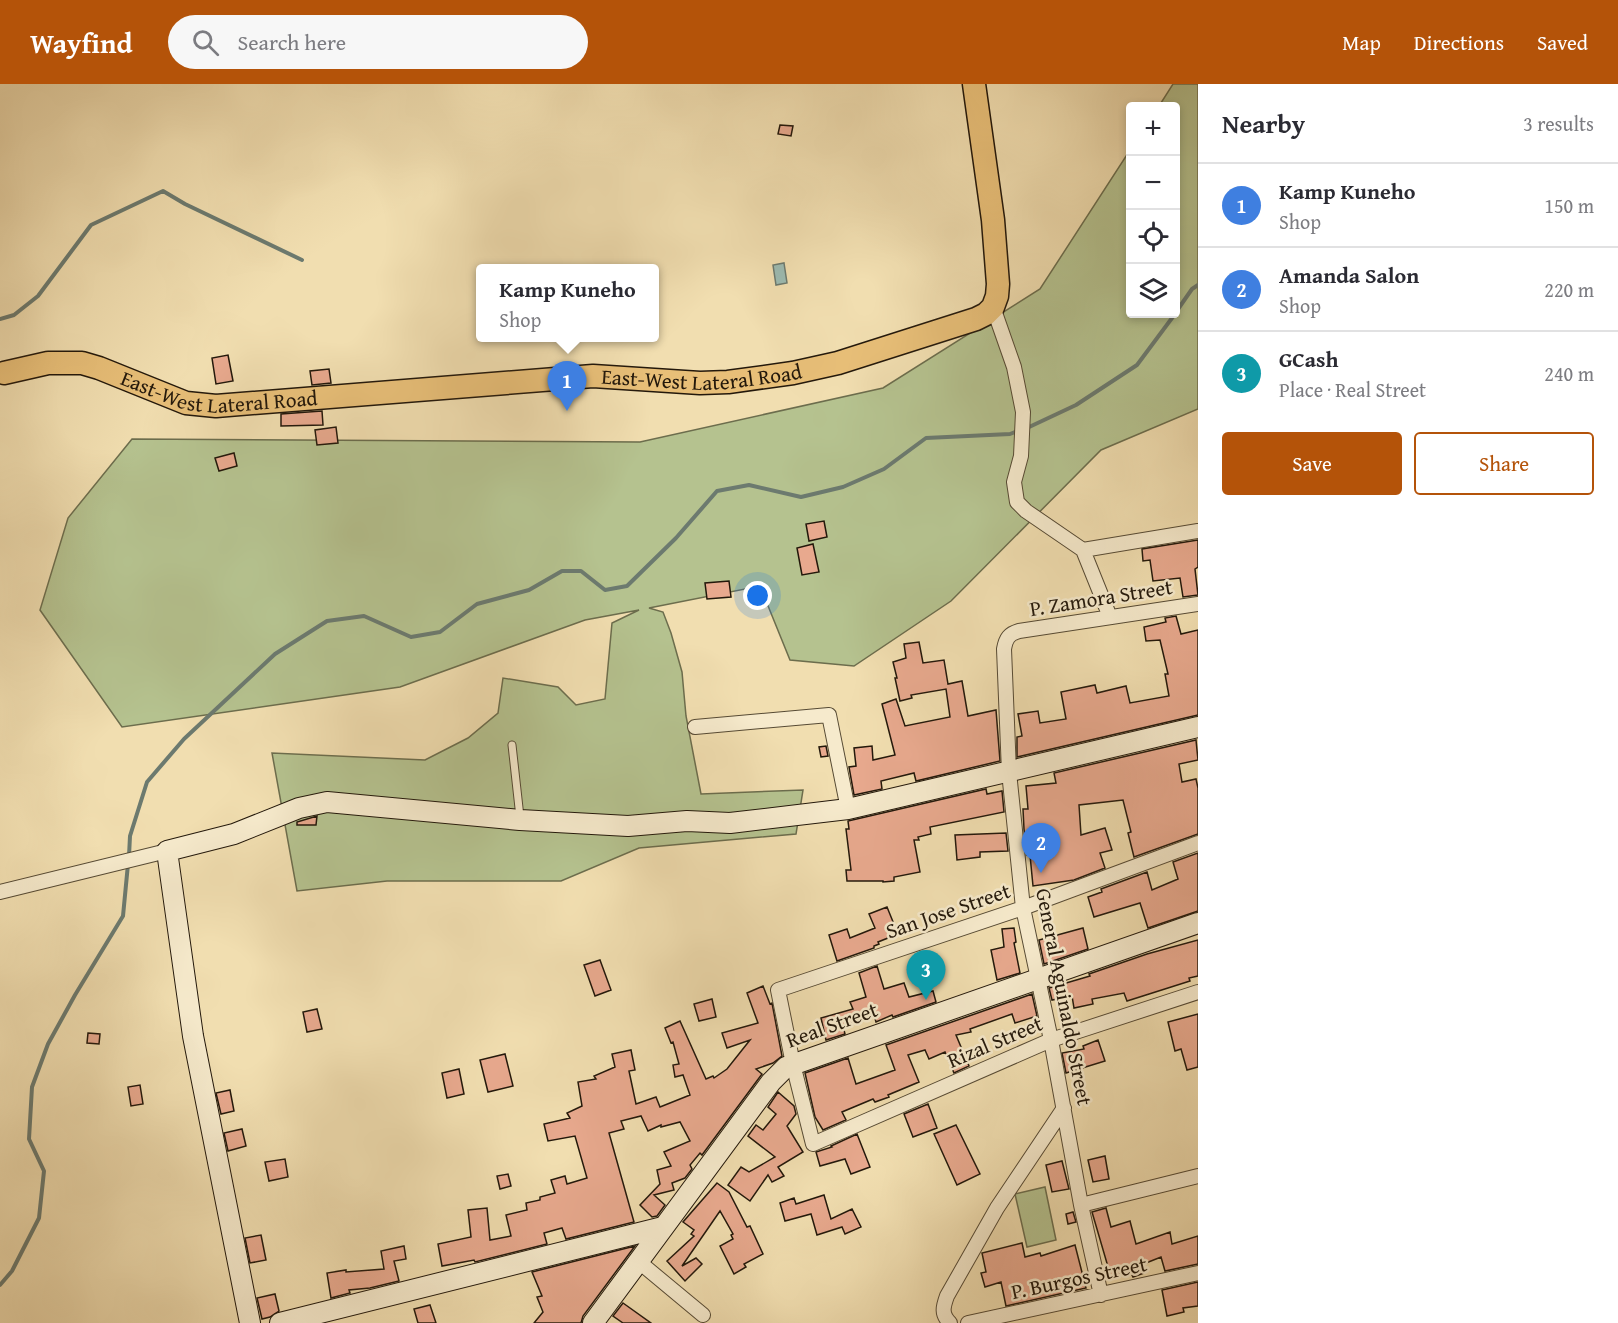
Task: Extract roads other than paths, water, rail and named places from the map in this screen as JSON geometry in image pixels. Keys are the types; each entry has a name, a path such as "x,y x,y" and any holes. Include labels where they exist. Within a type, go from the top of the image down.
{"main road":[{"path":"974,84 997,253 999,284 993,307"},
{"name":"East-West Lateral Road","path":"2,372 48,363 82,363 186,404 200,406 593,376 714,383 793,372 854,359 976,319 993,307"}],"street":[{"path":"993,307 1014,367 1023,412 1021,456 1014,482 1017,502 1026,511 1083,550 1110,618"},
{"path":"1083,550 1198,531"},
{"name":"P. Zamora Street","path":"1010,634 1198,604"},
{"name":"General Aguinaldo Street","path":"1010,634 1005,641 1004,649 1009,772 1023,908 1052,1040 1081,1204 1101,1295"},
{"path":"695,727 829,715 849,809"},
{"path":"0,892 234,834 299,808 327,802 520,820 628,826 687,821 730,823 849,809 1198,727"},
{"name":"San Jose Street","path":"793,1064 778,990 1023,908 1198,843"},
{"path":"167,851 193,1036 250,1323"},
{"name":"Real Street","path":"593,1323 771,1082 793,1064 1198,923"},
{"name":"Rizal Street","path":"793,1064 813,1144 1052,1040 1198,992"},
{"path":"947,1320 943,1307 947,1296 997,1208 1064,1108"},
{"path":"1081,1204 1198,1176"},
{"path":"280,1323 663,1227"},
{"path":"638,1261 703,1315"},
{"name":"P. Burgos Street","path":"968,1323 1198,1273"}],"lane":[{"path":"512,745 520,820"}],"water":[{"path":"784,263 787,283 776,285 773,265"}],"waterway":[{"path":"0,319 14,315 38,296 91,225 163,191 185,204 302,260"},
{"path":"1180,306 1192,289 1198,285"},
{"path":"1027,428 1076,405 1137,365 1172,318"},
{"path":"129,856 130,836 147,782 184,739 275,654 327,621 364,616 411,637 440,632 477,604 529,590 562,571 581,571 605,590 627,586 676,538 717,491 749,485 801,497 843,487 884,469 926,438 1010,434 1020,430"},
{"path":"0,1285 12,1271 39,1218 44,1171 29,1139 32,1087 48,1044 123,916 128,864"}],"place":[{"name":"Kamp Kuneho","path":"567,411"},
{"name":"Amanda Salon","path":"1041,873"},
{"name":"GCash","path":"926,1000"}]}
